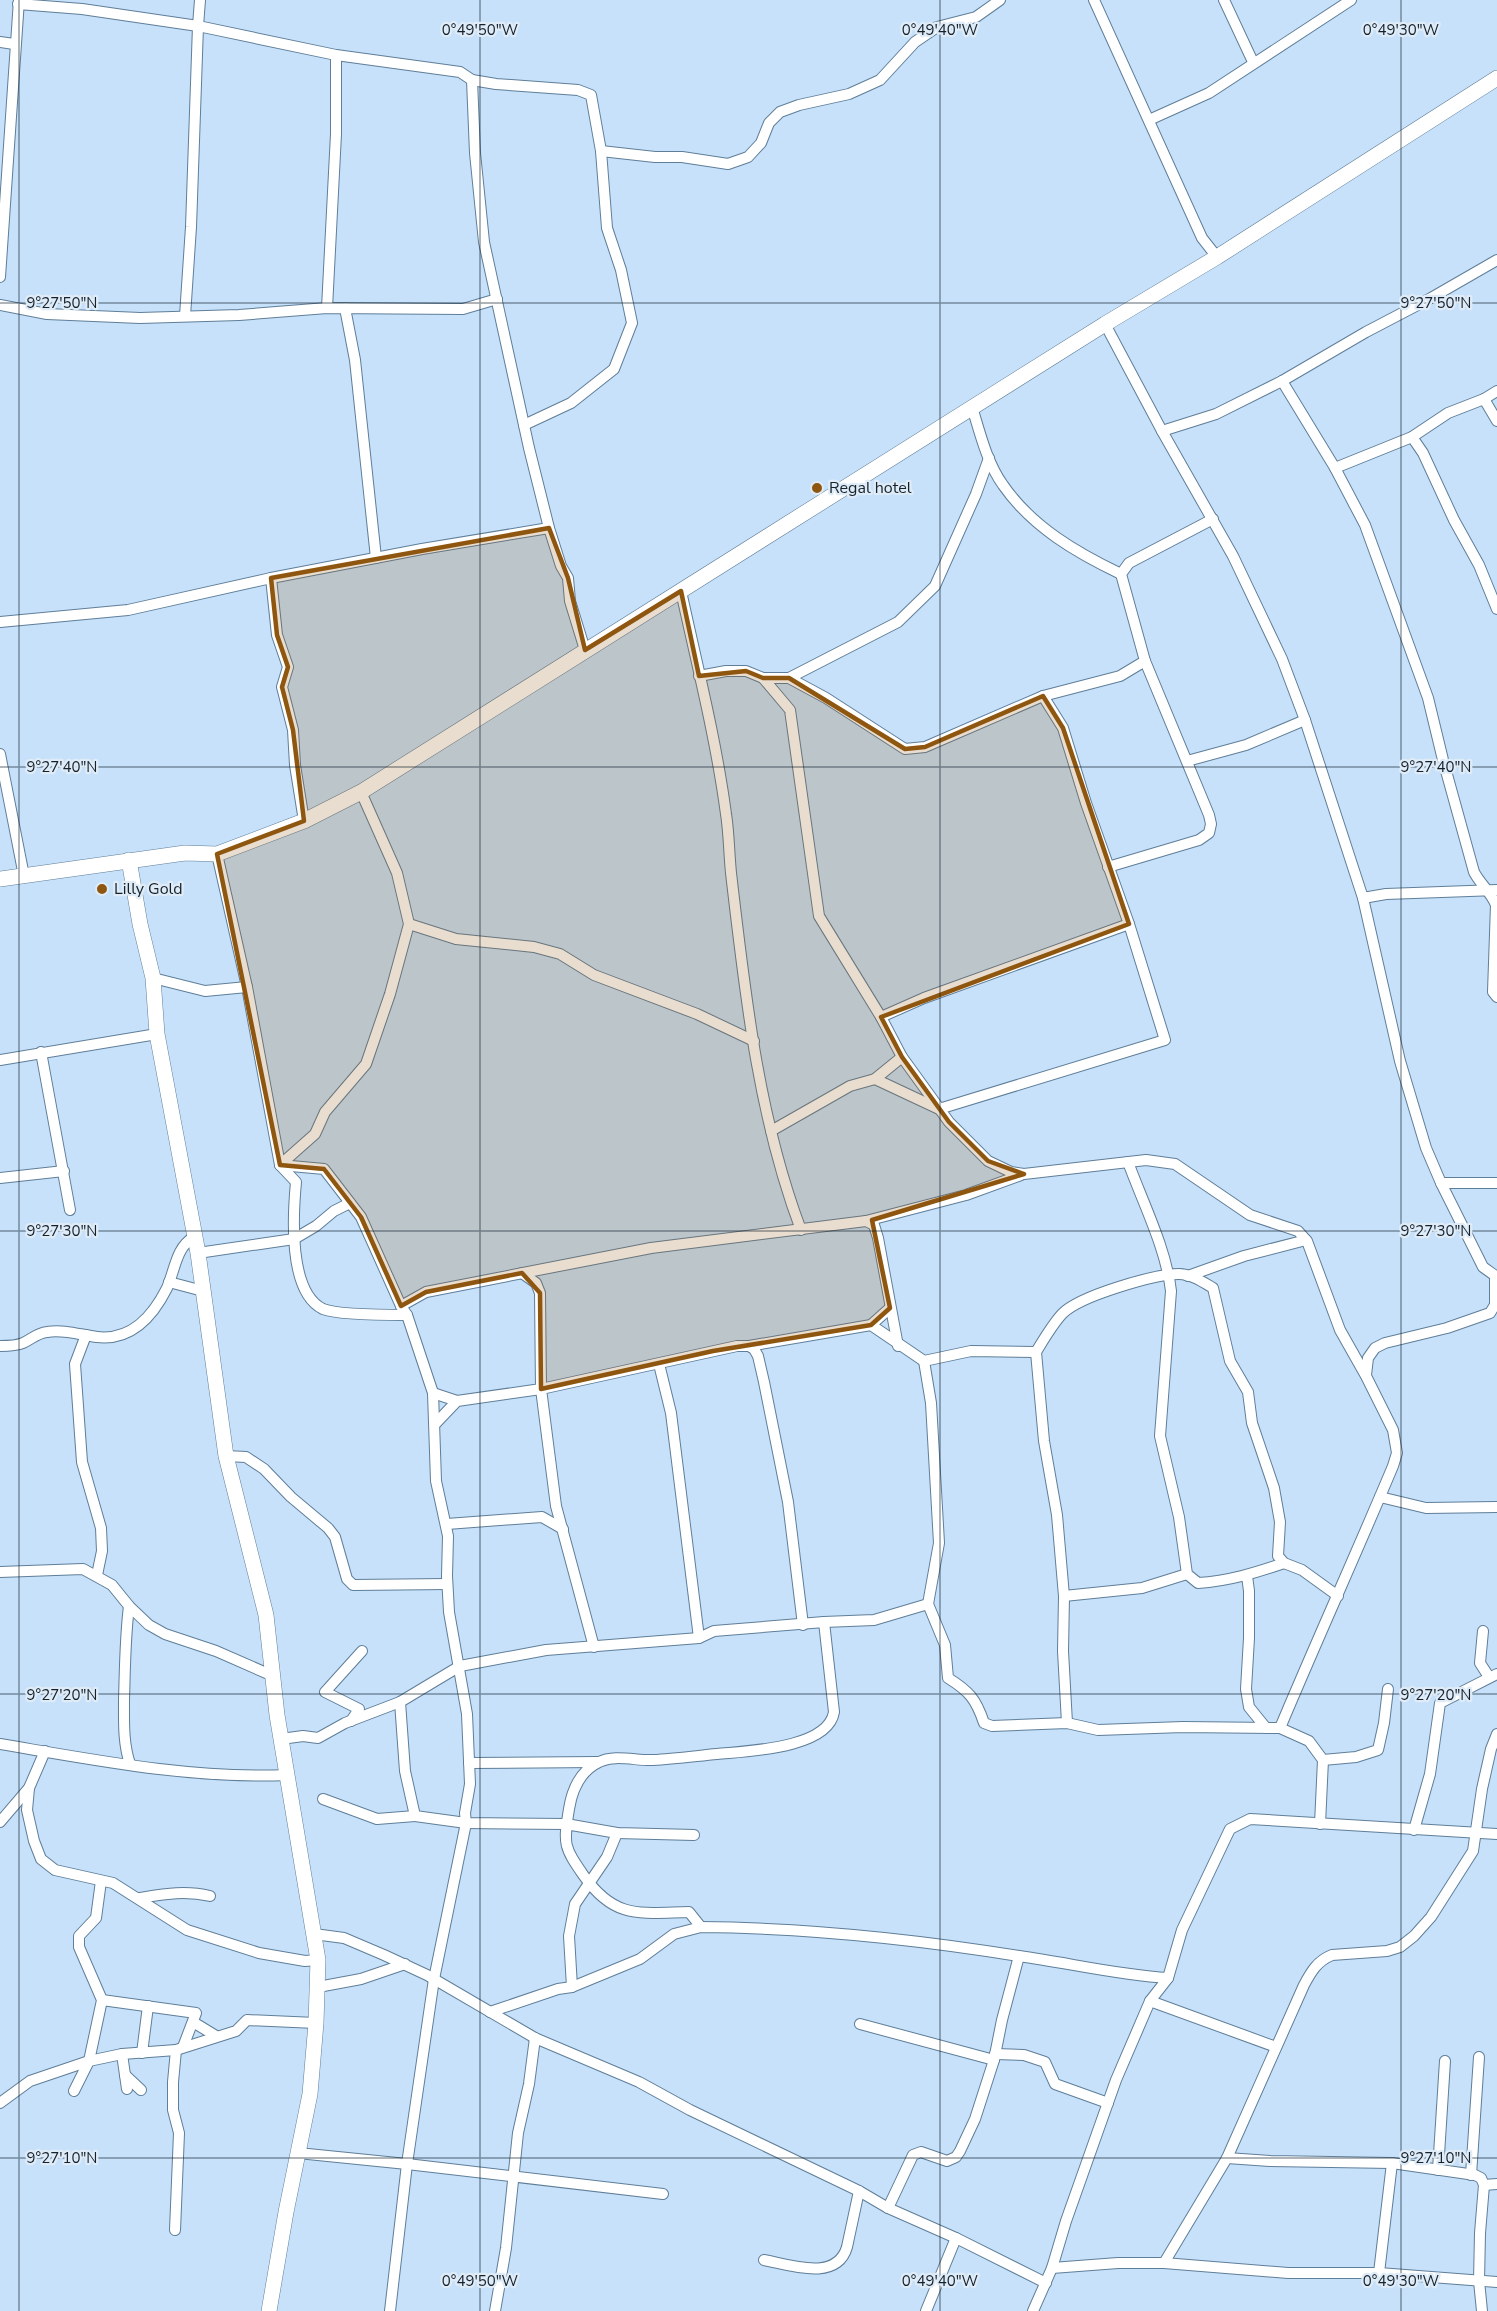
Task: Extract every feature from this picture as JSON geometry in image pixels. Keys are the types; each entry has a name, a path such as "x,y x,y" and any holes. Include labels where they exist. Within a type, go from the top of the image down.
{"main road":[{"path":"0,879 184,853 217,854 304,821 361,792 972,407 1218,257 1497,78"},
{"path":"129,860 140,924 153,978 157,1034 198,1253 226,1456 266,1615 281,1739 318,1960 310,2094 269,2311"}],"street":[{"path":"184,316 191,227 200,0"},
{"path":"601,151 655,157 682,157 728,164 748,157 761,143 769,123 780,112 799,105 849,94 880,80 915,42 936,27 976,17 1000,0"},
{"path":"1094,0 1202,238 1218,257"},
{"path":"1224,0 1253,62"},
{"path":"1149,120 1209,93 1253,62 1351,0"},
{"path":"0,278 12,121 14,44 19,2 198,26 336,55 460,72 472,80 496,84 578,90 591,95 601,151 607,228 621,270 632,323 614,369 571,403 524,425"},
{"path":"0,42 14,44"},
{"path":"327,309 336,134 336,55"},
{"path":"472,80 479,204 484,242 549,528 561,566 568,578 570,600 585,650"},
{"path":"1162,431 1216,414 1282,381 1365,332 1497,260"},
{"path":"0,305 47,314 140,318 327,309 463,309 496,299"},
{"path":"345,309 355,360 375,558"},
{"path":"1105,324 1233,556 1282,659 1305,720 1363,898 1400,1061 1426,1148 1483,1267 1496,1276 1496,1307 1490,1313 1447,1328 1385,1343 1375,1348 1368,1358 1366,1376"},
{"path":"1282,381 1335,468 1365,525 1428,698 1474,872 1492,890 1496,904 1493,992 1497,998"},
{"path":"1335,468 1412,437 1448,412 1484,399 1497,391"},
{"path":"1484,399 1497,421"},
{"path":"972,407 989,458 1002,484 1030,517 1086,557 1121,574 1145,662 1209,814 1211,824 1209,833 1199,840 1108,867"},
{"path":"1412,437 1423,453 1454,520 1479,565 1497,609"},
{"path":"699,676 746,671 763,678 789,678 898,622 935,586 972,505 989,458"},
{"path":"1121,574 1129,563 1213,519"},
{"path":"0,622 128,610 271,578 549,528"},
{"path":"271,578 277,635 288,667 282,687 293,730 295,765 304,821"},
{"path":"681,591 727,816 731,871 754,1041 771,1131 786,1190 801,1230"},
{"path":"789,678 826,698 905,749 925,747 1043,696 1120,676 1145,662"},
{"path":"763,678 790,710 819,916 881,1017 902,1057 949,1122 988,1161 1011,1172 1024,1174"},
{"path":"875,1079 939,1109 1165,1040 1129,924 1063,728 1043,696"},
{"path":"1188,761 1245,745 1305,720"},
{"path":"0,754 24,876"},
{"path":"280,1165 315,1134 325,1112 366,1064 390,994 409,924 397,873 361,792"},
{"path":"217,854 247,987 280,1165 296,1182 294,1239 298,1264 308,1295 323,1309 337,1312 404,1310 426,1292 651,1248 866,1221 966,1195 1024,1174 1146,1160 1175,1164 1250,1215 1298,1231 1306,1240 1340,1330 1393,1430 1397,1453 1280,1728"},
{"path":"1363,898 1386,894 1492,890"},
{"path":"409,924 456,939 548,950 579,964 594,975 697,1014 754,1041"},
{"path":"881,1017 924,998 1129,924"},
{"path":"153,978 206,991 247,987"},
{"path":"0,1060 157,1034"},
{"path":"41,1052 70,1210"},
{"path":"771,1131 850,1086 875,1079 902,1057"},
{"path":"1128,1162 1169,1275 1171,1291 1160,1436 1179,1518 1187,1574 1198,1583 1220,1582 1247,1576 1284,1563"},
{"path":"280,1165 324,1169 361,1217 404,1310 433,1393 436,1423 436,1481 447,1524 449,1612 467,1714 470,1784 465,1813 466,1823 434,1979 407,2164 390,2311"},
{"path":"0,1178 64,1171"},
{"path":"1441,1183 1497,1184"},
{"path":"198,1253 294,1239 316,1226 334,1211 350,1203"},
{"path":"866,1221 874,1226 878,1238 898,1346"},
{"path":"0,1346 23,1343 47,1332 106,1338 118,1337 131,1332 159,1304 184,1244 195,1237"},
{"path":"1188,1276 1244,1256 1306,1240"},
{"path":"522,1273 536,1283 540,1293 541,1389 556,1506 594,1647"},
{"path":"1067,1723 1063,1651 1064,1596 1057,1515 1044,1441 1036,1352 1063,1313 1077,1304 1129,1284 1169,1275 1188,1276 1212,1288 1230,1361 1248,1392 1252,1423 1274,1488 1280,1522 1278,1556 1284,1563 1302,1570 1338,1596"},
{"path":"169,1282 203,1291"},
{"path":"433,1393 457,1401 541,1389 713,1351 871,1325 890,1308"},
{"path":"871,1325 898,1346 924,1361 971,1351 1036,1352"},
{"path":"86,1335 75,1364 82,1462 101,1528 102,1551 97,1575"},
{"path":"748,1346 754,1349 758,1356 786,1491 803,1624"},
{"path":"924,1361 931,1403 939,1542 928,1604 945,1645 948,1678 960,1685 977,1702 984,1723 992,1726 1067,1723 1098,1730 1183,1727 1280,1728 1309,1741 1323,1760 1320,1824"},
{"path":"659,1364 671,1413 699,1638"},
{"path":"436,1423 457,1401"},
{"path":"226,1456 246,1456 264,1469 291,1497 332,1532 347,1579 353,1585 447,1584"},
{"path":"1380,1497 1426,1508 1497,1507"},
{"path":"447,1524 542,1517 556,1506"},
{"path":"542,1517 563,1529"},
{"path":"0,1572 83,1569 97,1575 112,1586 149,1625 165,1634 216,1651 273,1676"},
{"path":"1064,1596 1142,1588 1187,1574"},
{"path":"1247,1576 1250,1638 1245,1689 1249,1707 1266,1728"},
{"path":"281,1739 303,1736 318,1738 351,1721 400,1702 460,1666 546,1650 699,1638 714,1631 874,1620 928,1604"},
{"path":"129,1606 124,1653 124,1745 130,1764"},
{"path":"701,1927 688,1912 632,1913 612,1906 589,1883 567,1852 564,1839 574,1787 588,1769 606,1759 651,1760 773,1748 804,1740 827,1727 834,1713 824,1622"},
{"path":"1414,1830 1430,1774 1440,1703 1493,1675 1480,1663 1483,1631"},
{"path":"351,1721 359,1709 325,1692 362,1651"},
{"path":"1323,1760 1356,1757 1378,1750 1388,1689"},
{"path":"400,1702 405,1771 415,1816"},
{"path":"1164,2263 1227,2158 1309,1974 1319,1962 1332,1955 1393,1950 1400,1947 1414,1936 1431,1917 1453,1885 1473,1851 1482,1789 1491,1749 1497,1734"},
{"path":"0,1743 180,1773 244,1777 288,1775"},
{"path":"0,1822 29,1788 45,1751"},
{"path":"469,1763 598,1762"},
{"path":"29,1788 27,1810 34,1841 41,1859 55,1870 113,1883 187,1930 260,1953 305,1961 318,1960"},
{"path":"323,1799 377,1819 415,1816 466,1823 566,1824 617,1833 694,1835"},
{"path":"1033,2311 1052,2268 1066,2221 1108,2103 1150,2001 1168,1978 1182,1930 1230,1829 1251,1819 1497,1834"},
{"path":"572,1987 569,1936 575,1904 607,1857 617,1833"},
{"path":"74,2091 88,2061 102,2000 79,1947 79,1936 96,1918 102,1881"},
{"path":"139,1898 175,1892 194,1892 210,1896"},
{"path":"490,2012 558,1989 572,1987 640,1959 674,1934 701,1927 879,1936 1019,1956 1129,1976 1168,1978"},
{"path":"314,1934 344,1938 405,1964 535,2038 639,2082 690,2110 859,2191 888,2208 956,2238 1046,2283"},
{"path":"888,2208 913,2155 921,2152 947,2161 956,2157 975,2119 994,2057 1014,1967 1019,1956"},
{"path":"318,1987 361,1979 405,1964"},
{"path":"102,2000 196,2013 180,2049 173,2082 173,2110 179,2133 175,2230"},
{"path":"1150,2001 1276,2047"},
{"path":"142,2053 148,2006"},
{"path":"0,2103 30,2081 88,2061 122,2054 180,2049 236,2031 247,2020 316,2023"},
{"path":"192,2022 216,2036"},
{"path":"860,2024 994,2057 1024,2055 1045,2062 1055,2084 1108,2103"},
{"path":"495,2311 506,2248 518,2133 529,2084 535,2038"},
{"path":"122,2054 127,2089"},
{"path":"1471,2175 1479,2057"},
{"path":"1438,2170 1445,2061"},
{"path":"125,2075 141,2090"},
{"path":"298,2153 663,2194"},
{"path":"1227,2158 1270,2162 1392,2163 1481,2178 1484,2185 1479,2281 1482,2311"},
{"path":"1379,2273 1392,2163"},
{"path":"1484,2185 1497,2184"},
{"path":"764,2260 825,2269 840,2262 847,2247 859,2191"},
{"path":"926,2311 956,2238"},
{"path":"1052,2268 1118,2263 1164,2263 1288,2273 1379,2273 1497,2282"}],"highlighted area":[{"path":"549,528 568,578 585,650 681,591 699,676 746,671 763,678 789,678 905,749 925,747 1043,696 1063,728 1129,924 881,1017 902,1057 949,1122 988,1161 1024,1174 872,1220 890,1308 871,1325 713,1351 541,1389 540,1293 522,1273 426,1292 401,1306 361,1217 324,1169 280,1165 217,854 304,821 293,730 282,687 288,667 277,635 271,578"}],"place":[{"name":"Regal hotel","path":"817,488"},
{"name":"Lilly Gold","path":"102,889"}]}
